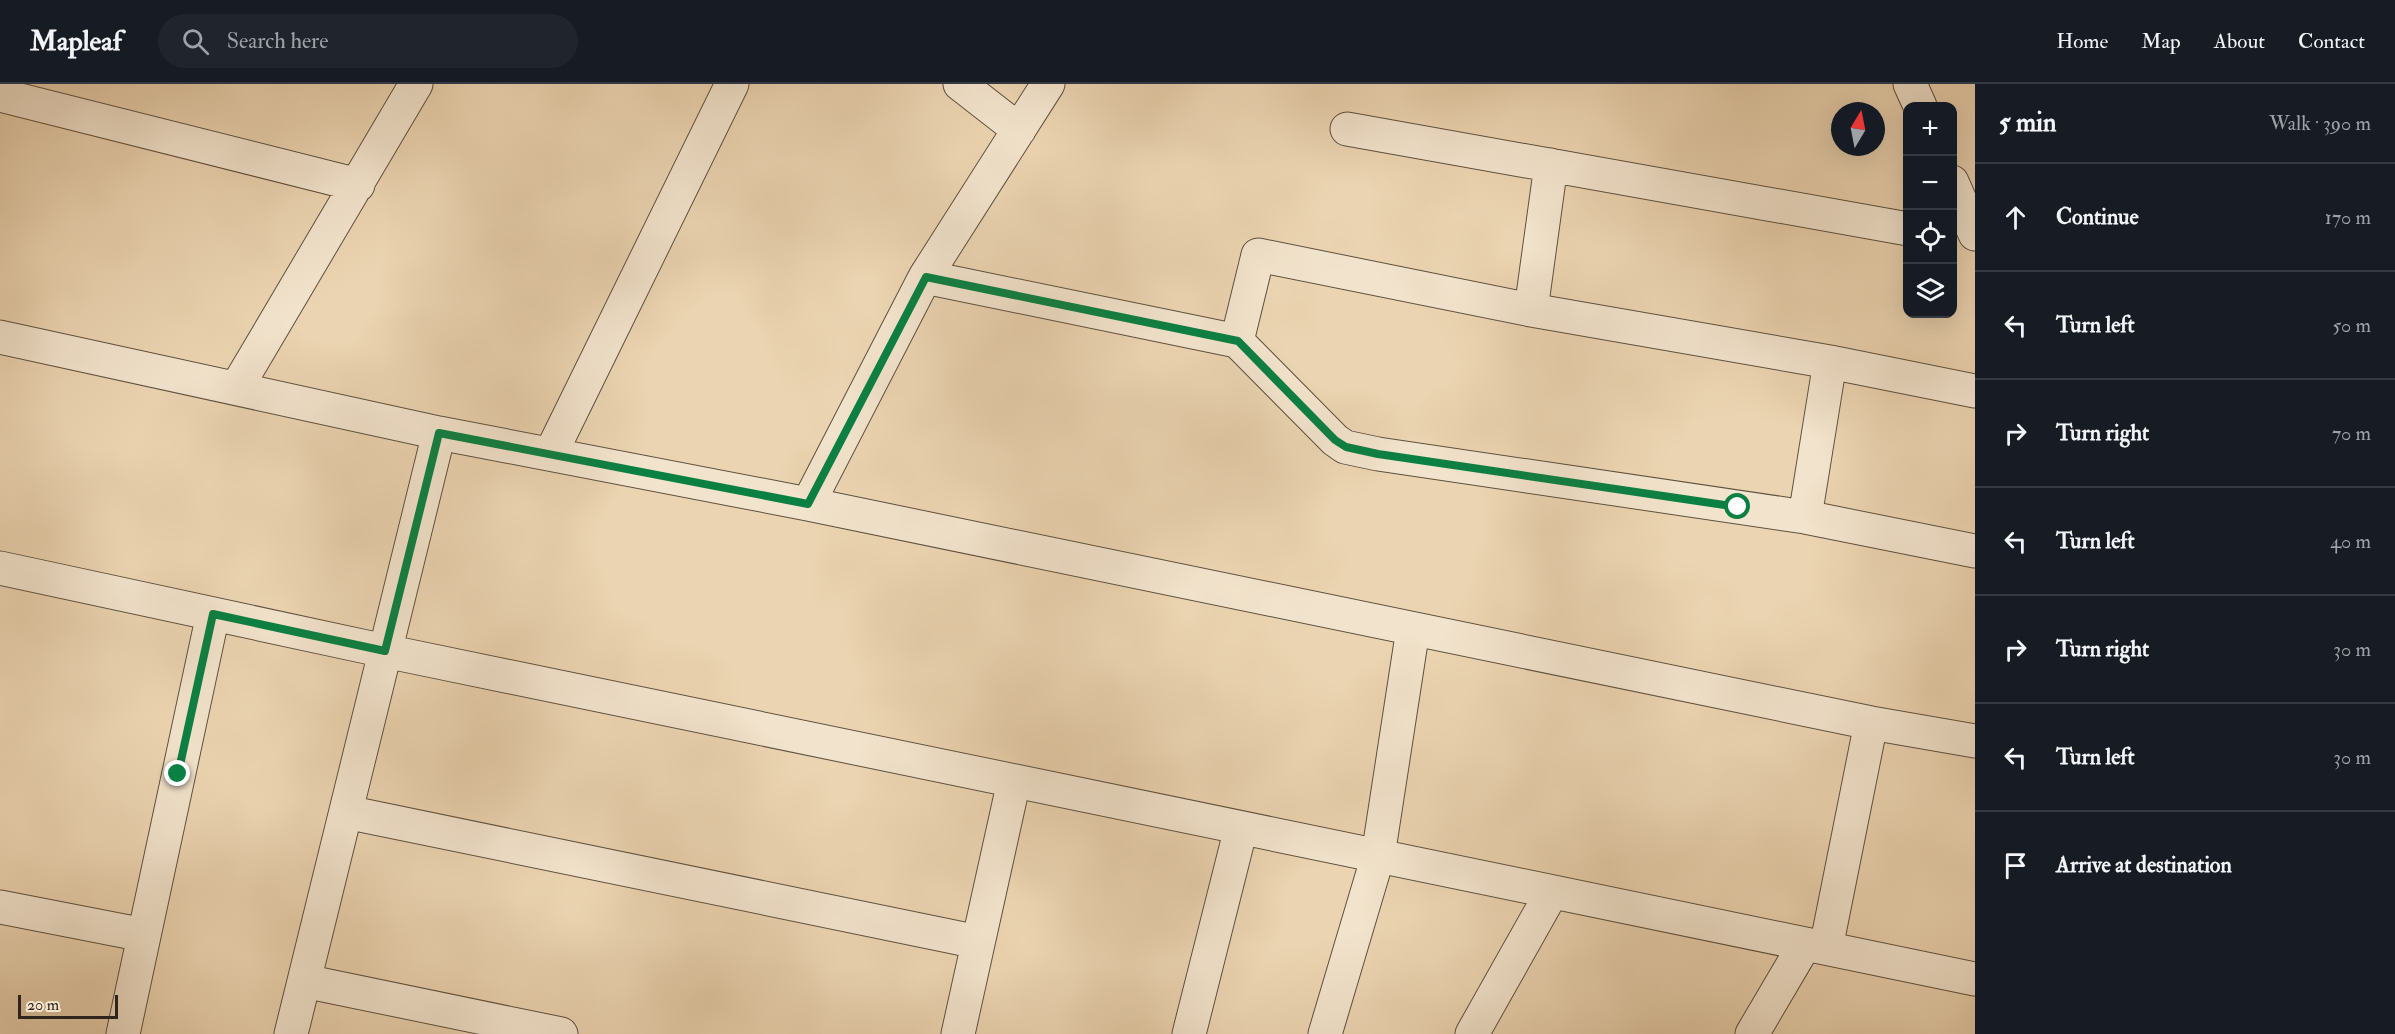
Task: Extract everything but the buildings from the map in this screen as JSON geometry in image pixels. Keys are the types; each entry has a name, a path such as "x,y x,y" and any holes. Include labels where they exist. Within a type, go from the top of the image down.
{"street":[{"path":"237,387 416,84"},
{"path":"551,453 732,84"},
{"path":"960,84 1019,130"},
{"path":"808,504 926,277 1048,84"},
{"path":"1910,84 1918,102"},
{"path":"0,95 358,185"},
{"path":"1347,129 1903,228"},
{"path":"1531,310 1551,165"},
{"path":"1957,191 1975,234"},
{"path":"1957,238 1975,242"},
{"path":"1238,341 1258,255 1531,310 1830,362 1975,391"},
{"path":"926,277 1238,341 1326,432 1346,447 1378,454 1805,517 1975,551"},
{"path":"0,336 439,433 808,504 1871,723 1975,741"},
{"path":"1805,517 1830,362"},
{"path":"291,1034 439,433"},
{"path":"0,568 385,651 1975,979"},
{"path":"123,1034 213,614"},
{"path":"1324,1034 1378,856 1413,629"},
{"path":"1752,1034 1816,946 1871,723"},
{"path":"958,1034 1014,781"},
{"path":"345,812 978,942"},
{"path":"1189,1034 1241,828"},
{"path":"1472,1034 1552,892"},
{"path":"0,906 144,935"},
{"path":"304,981 561,1034"}],"route":[{"path":"178,774 213,614 385,651 439,433 808,504 926,277 1238,341 1326,432 1346,447 1378,454 1738,507"}]}
